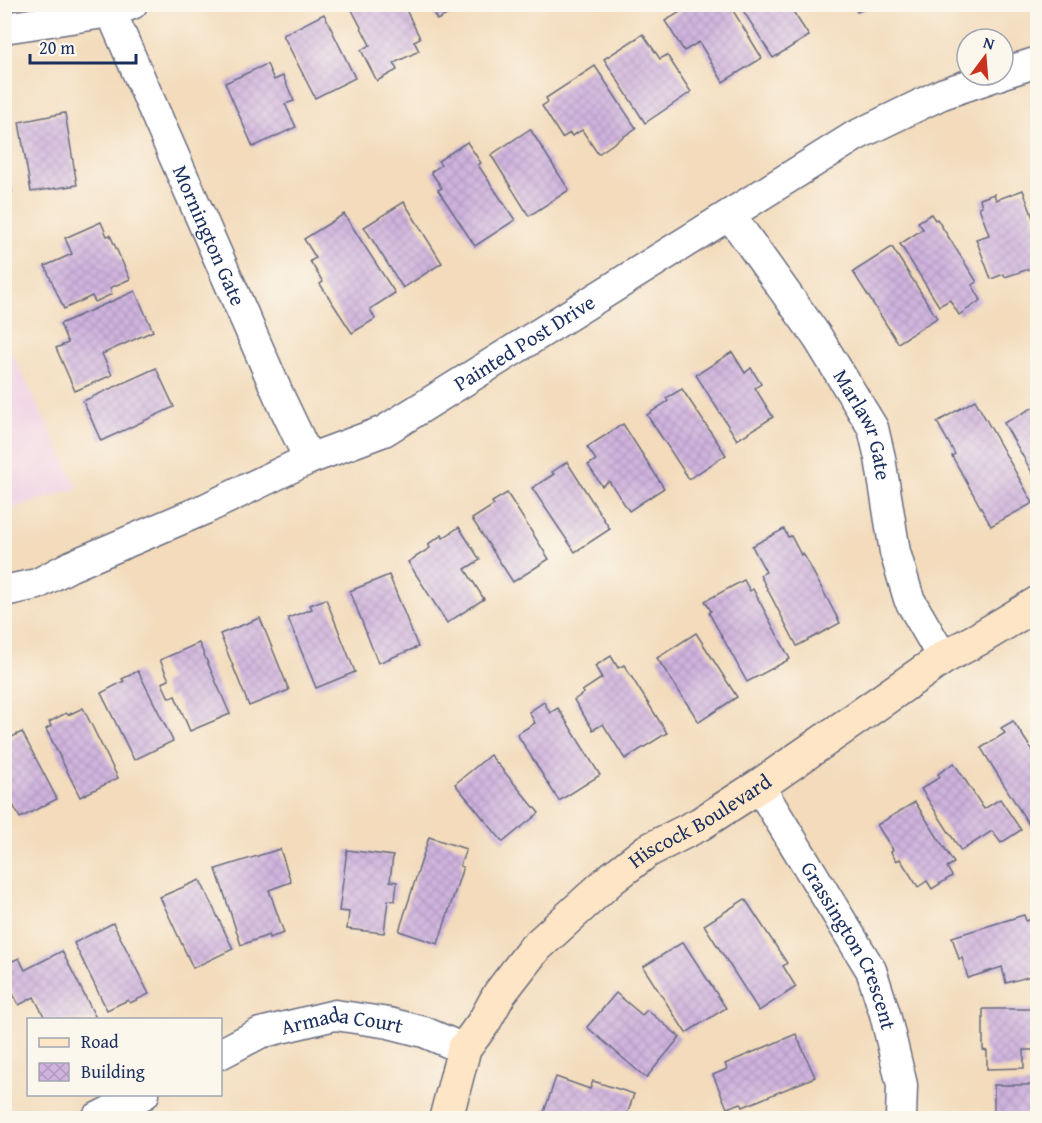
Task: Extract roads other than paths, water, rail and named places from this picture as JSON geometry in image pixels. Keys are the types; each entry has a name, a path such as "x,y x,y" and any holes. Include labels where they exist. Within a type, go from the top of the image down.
{"street":[{"path":"4,28 122,8"},
{"name":"Mornington Gate","path":"122,8 279,396 309,459"},
{"path":"1015,70 1038,62"},
{"name":"Painted Post Drive","path":"4,604 71,566 205,509 309,459 384,431 855,136 942,94 963,87"},
{"name":"Marlawr Gate","path":"730,215 818,338 873,428 895,552 909,600 943,658"},
{"name":"Painted Post Drive","path":"4,591 37,584"},
{"name":"Hiscock Boulevard","path":"446,1119 464,1049 484,1022 500,993 534,949 611,879 647,851 700,824 759,786 943,658 1038,603"},
{"name":"Grassington Crescent","path":"759,786 871,970 885,1014 902,1085 901,1119"},
{"name":"Armada Court","path":"222,1053 260,1032 335,1015 389,1023 424,1032 464,1049"},
{"path":"97,1119 142,1096"}]}
